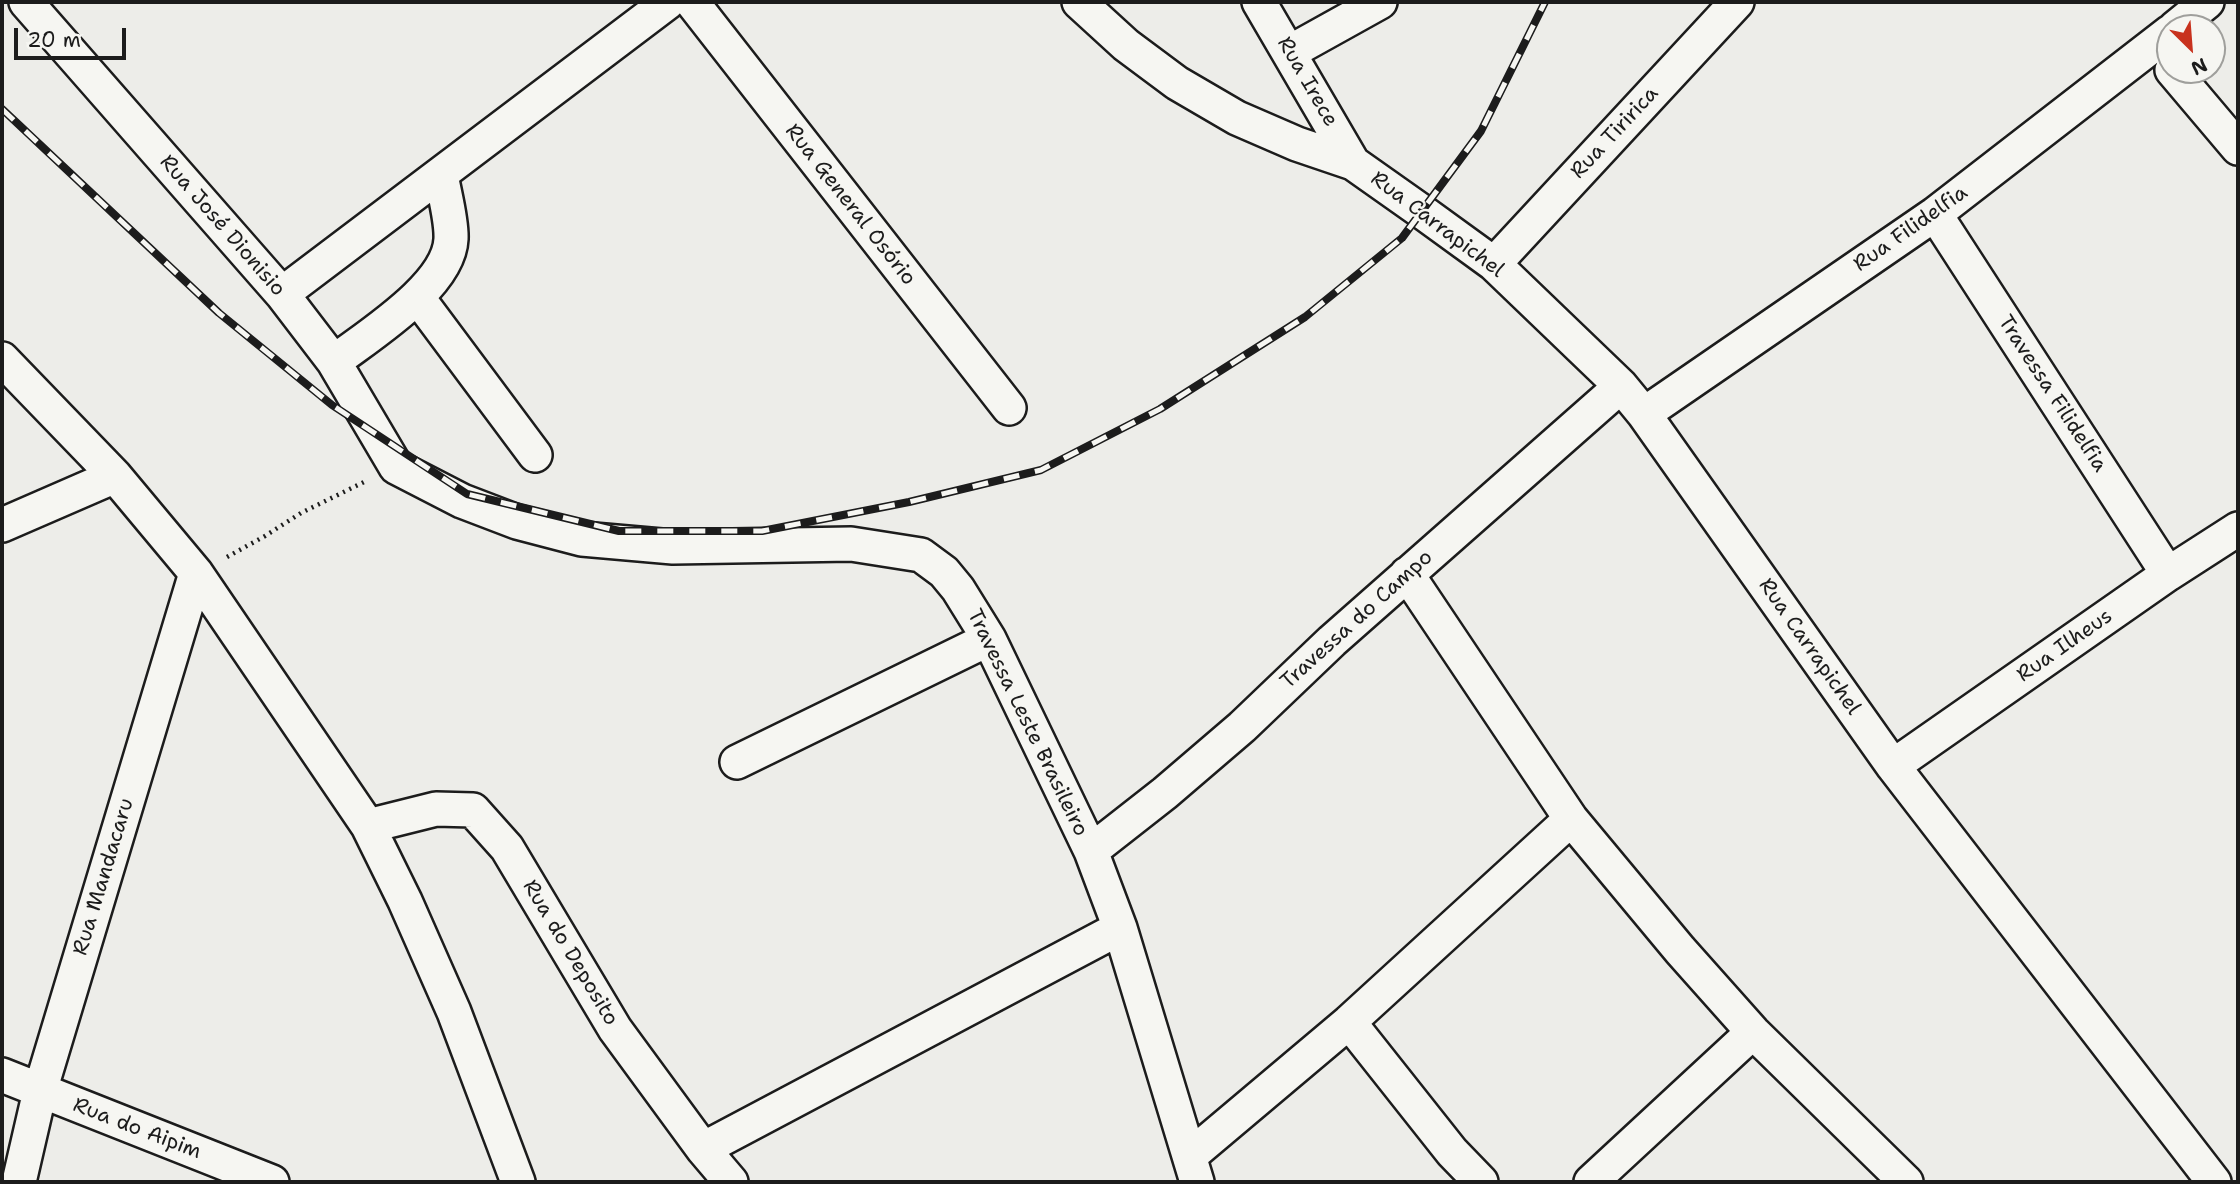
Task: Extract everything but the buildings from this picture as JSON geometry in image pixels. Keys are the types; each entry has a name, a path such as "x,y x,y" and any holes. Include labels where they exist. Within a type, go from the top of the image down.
{"street":[{"name":"Rua José Dionisio","path":"26,2 282,294 334,362 396,467"},
{"path":"282,294 668,2"},
{"name":"Rua General Osório","path":"692,2 1009,408"},
{"path":"1079,2 1126,45 1177,83 1237,118 1297,144 1353,163"},
{"name":"Rua Irece","path":"1259,2 1353,163"},
{"path":"1290,52 1380,2"},
{"name":"Rua Tiririca","path":"1494,264 1737,2"},
{"name":"Rua Filidelfia","path":"1644,414 1936,214 2156,58"},
{"path":"2193,84 2238,148"},
{"name":"Rua Carrapichel","path":"1353,163 1494,264 1620,386 1644,414 1893,766 2214,1182"},
{"path":"334,362 418,298 447,256 452,238 441,174"},
{"name":"Travessa Filidelfia","path":"1936,214 2168,574"},
{"path":"418,298 535,455"},
{"path":"2,359 115,476 195,573 368,826 405,901 454,1012 518,1182"},
{"name":"Travessa do Campo","path":"1091,851 1165,793 1241,727 1332,641 1620,386"},
{"name":"Travessa Leste Brasileiro","path":"396,467 462,501 517,522 582,539 673,547 851,544 920,555 944,572 958,589 989,639 1091,851 1120,929 1193,1169"},
{"path":"2,525 115,476"},
{"name":"Rua Ilheus","path":"1893,766 2168,574 2238,529"},
{"name":"Rua Mandacaru","path":"19,1182 40,1091 195,573"},
{"path":"1407,574 1571,819 1680,950 1753,1032 1906,1182"},
{"path":"737,762 989,639"},
{"name":"Rua do Deposito","path":"368,826 436,809 473,810 507,848 615,1029 703,1149 731,1182"},
{"path":"1193,1169 1571,819"},
{"path":"703,1149 1120,929"},
{"path":"1349,1022 1452,1152 1481,1182"},
{"path":"1591,1182 1753,1032"},
{"name":"Rua do Aipim","path":"2,1075 272,1182"}],"path":[{"path":"195,573 265,537 301,513 396,467"}],"railway":[{"path":"2,109 219,313 332,405 467,494 619,531 762,531 909,502 1041,470 1160,409 1305,317 1402,238 1481,131 1545,2"}]}
